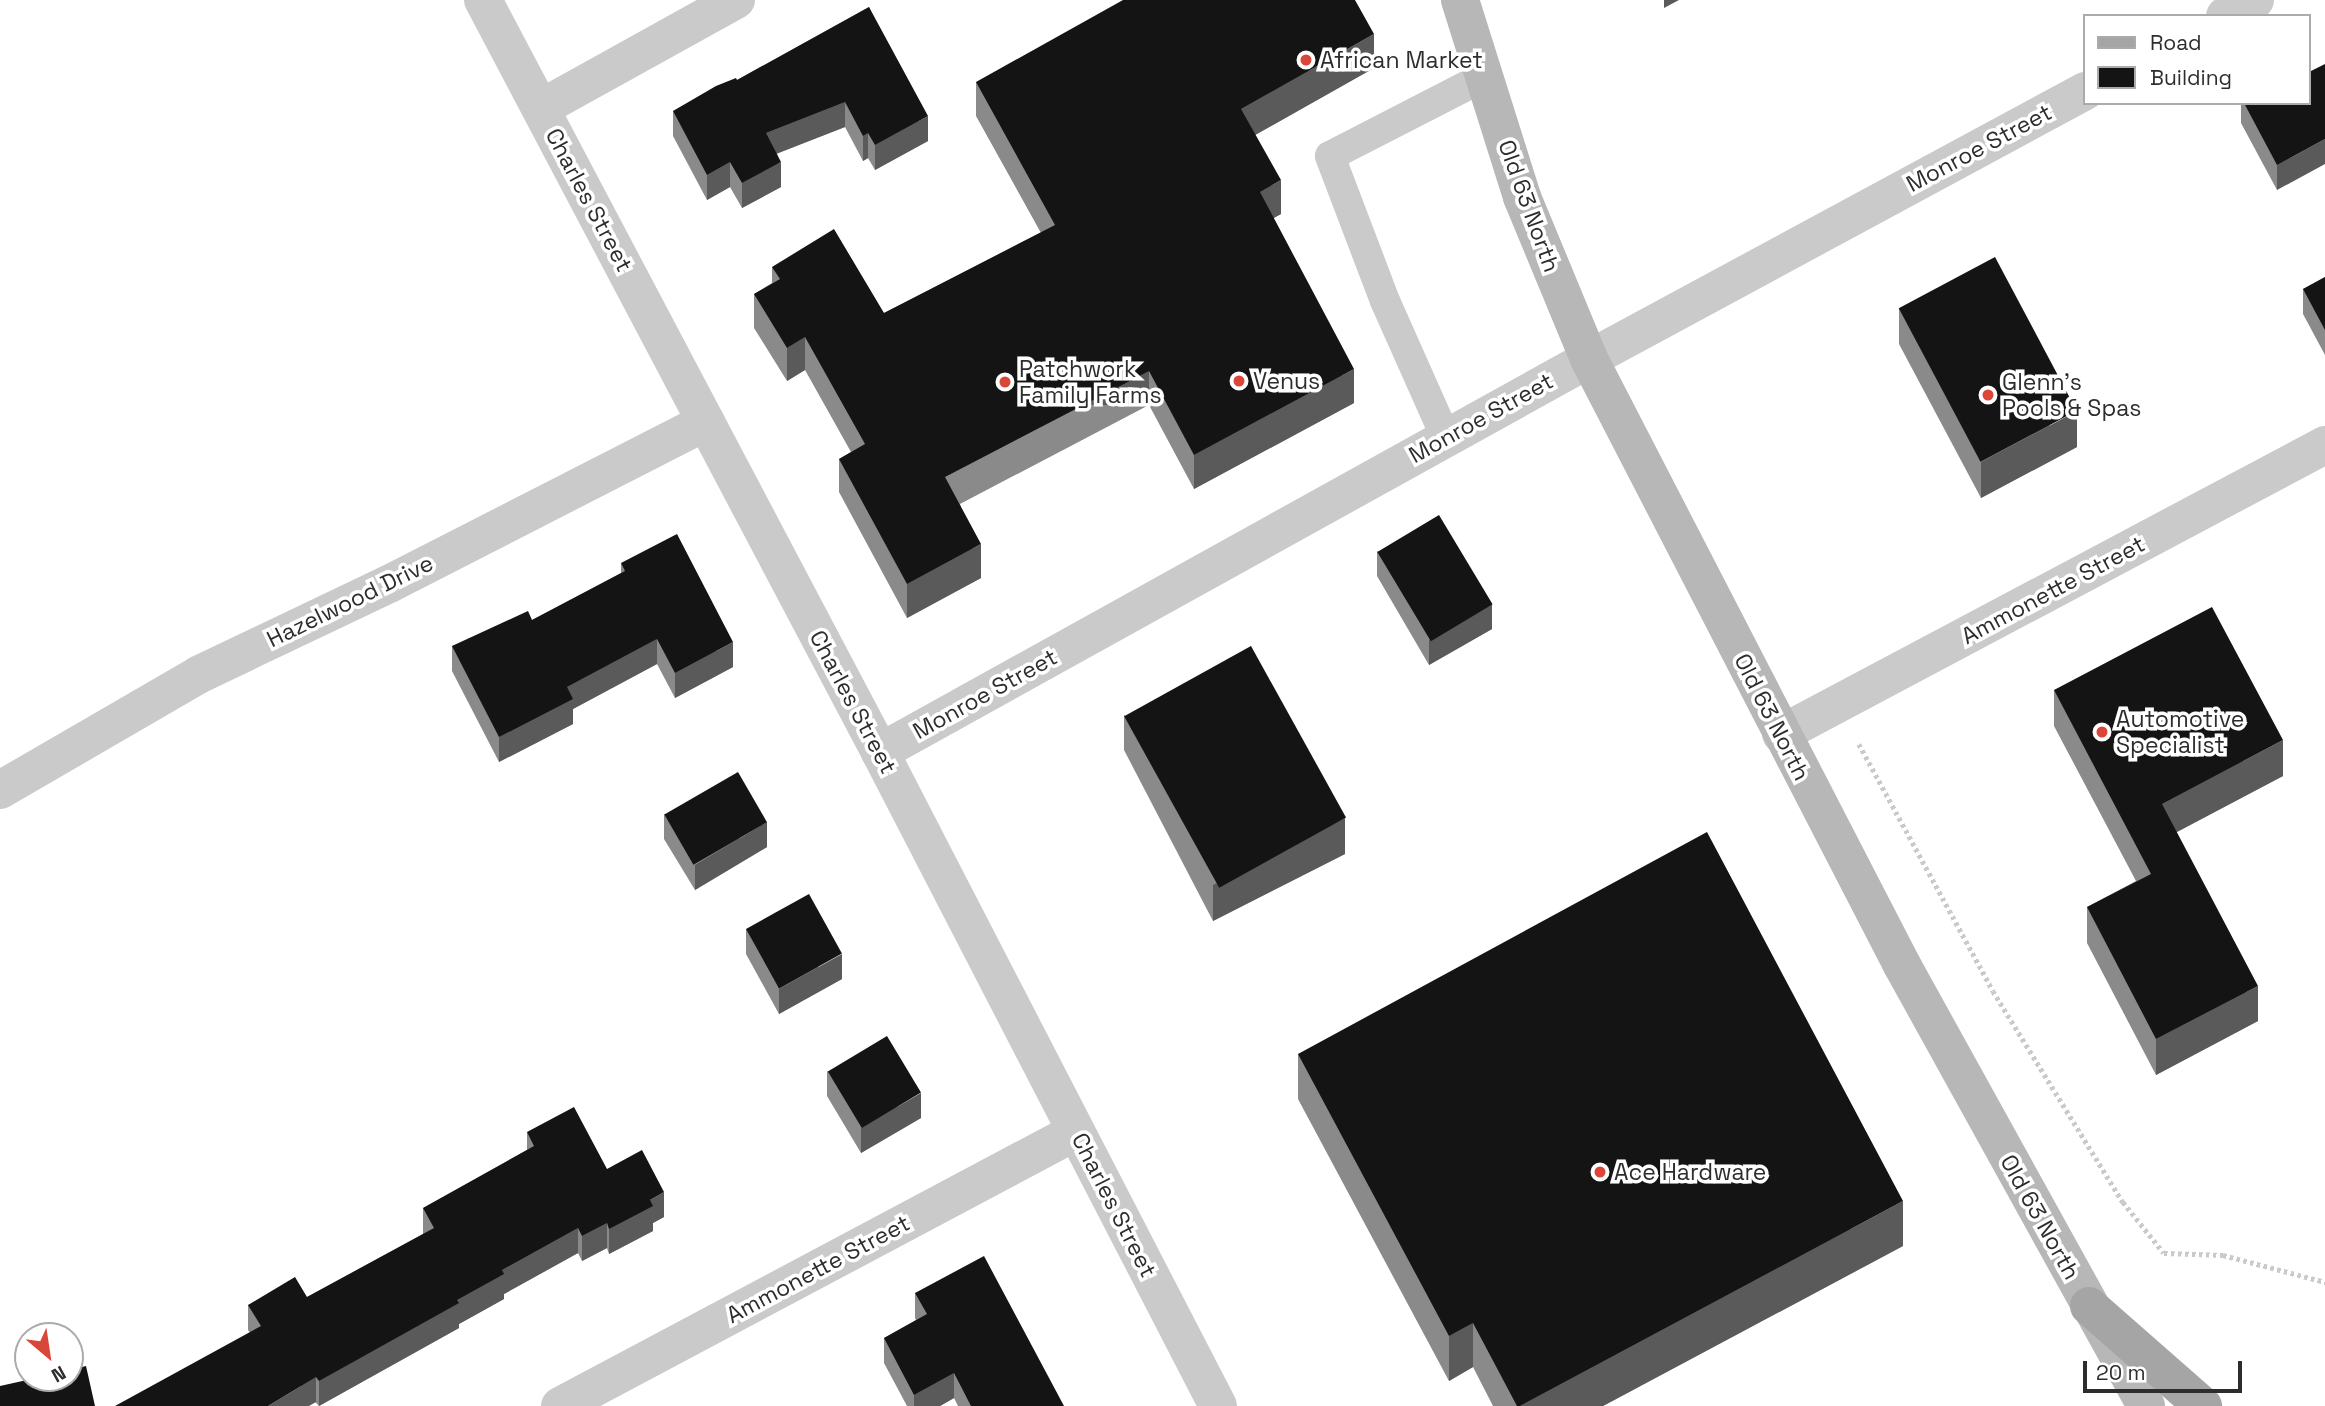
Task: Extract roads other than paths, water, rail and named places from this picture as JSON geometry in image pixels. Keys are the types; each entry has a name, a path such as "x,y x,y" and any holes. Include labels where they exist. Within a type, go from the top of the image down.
{"main road":[{"name":"Old 63 North","path":"1460,0 1522,197 1588,359 1902,965 2146,1406"},
{"path":"2089,1306 2203,1406"}],"street":[{"name":"Charles Street","path":"483,0 880,752 1218,1406"},
{"path":"541,108 736,0"},
{"path":"2229,14 2255,0"},
{"name":"Monroe Street","path":"880,752 1588,359 2084,92"},
{"name":"Hazelwood Drive","path":"0,790 198,675 389,584 706,422"},
{"name":"Ammonette Street","path":"1781,734 2325,445"},
{"name":"Ammonette Street","path":"560,1406 1075,1132"}],"lane":[{"path":"1446,438 1385,301 1330,156 1484,77"}],"place":[{"name":"African Market","path":"1306,60"},
{"name":"Venus","path":"1239,381"},
{"name":"Patchwork Family Farms","path":"1005,382"},
{"name":"Glenn's Pools & Spas","path":"1988,395"},
{"name":"Automotive Specialist","path":"2102,732"},
{"name":"Ace Hardware","path":"1600,1172"}]}
